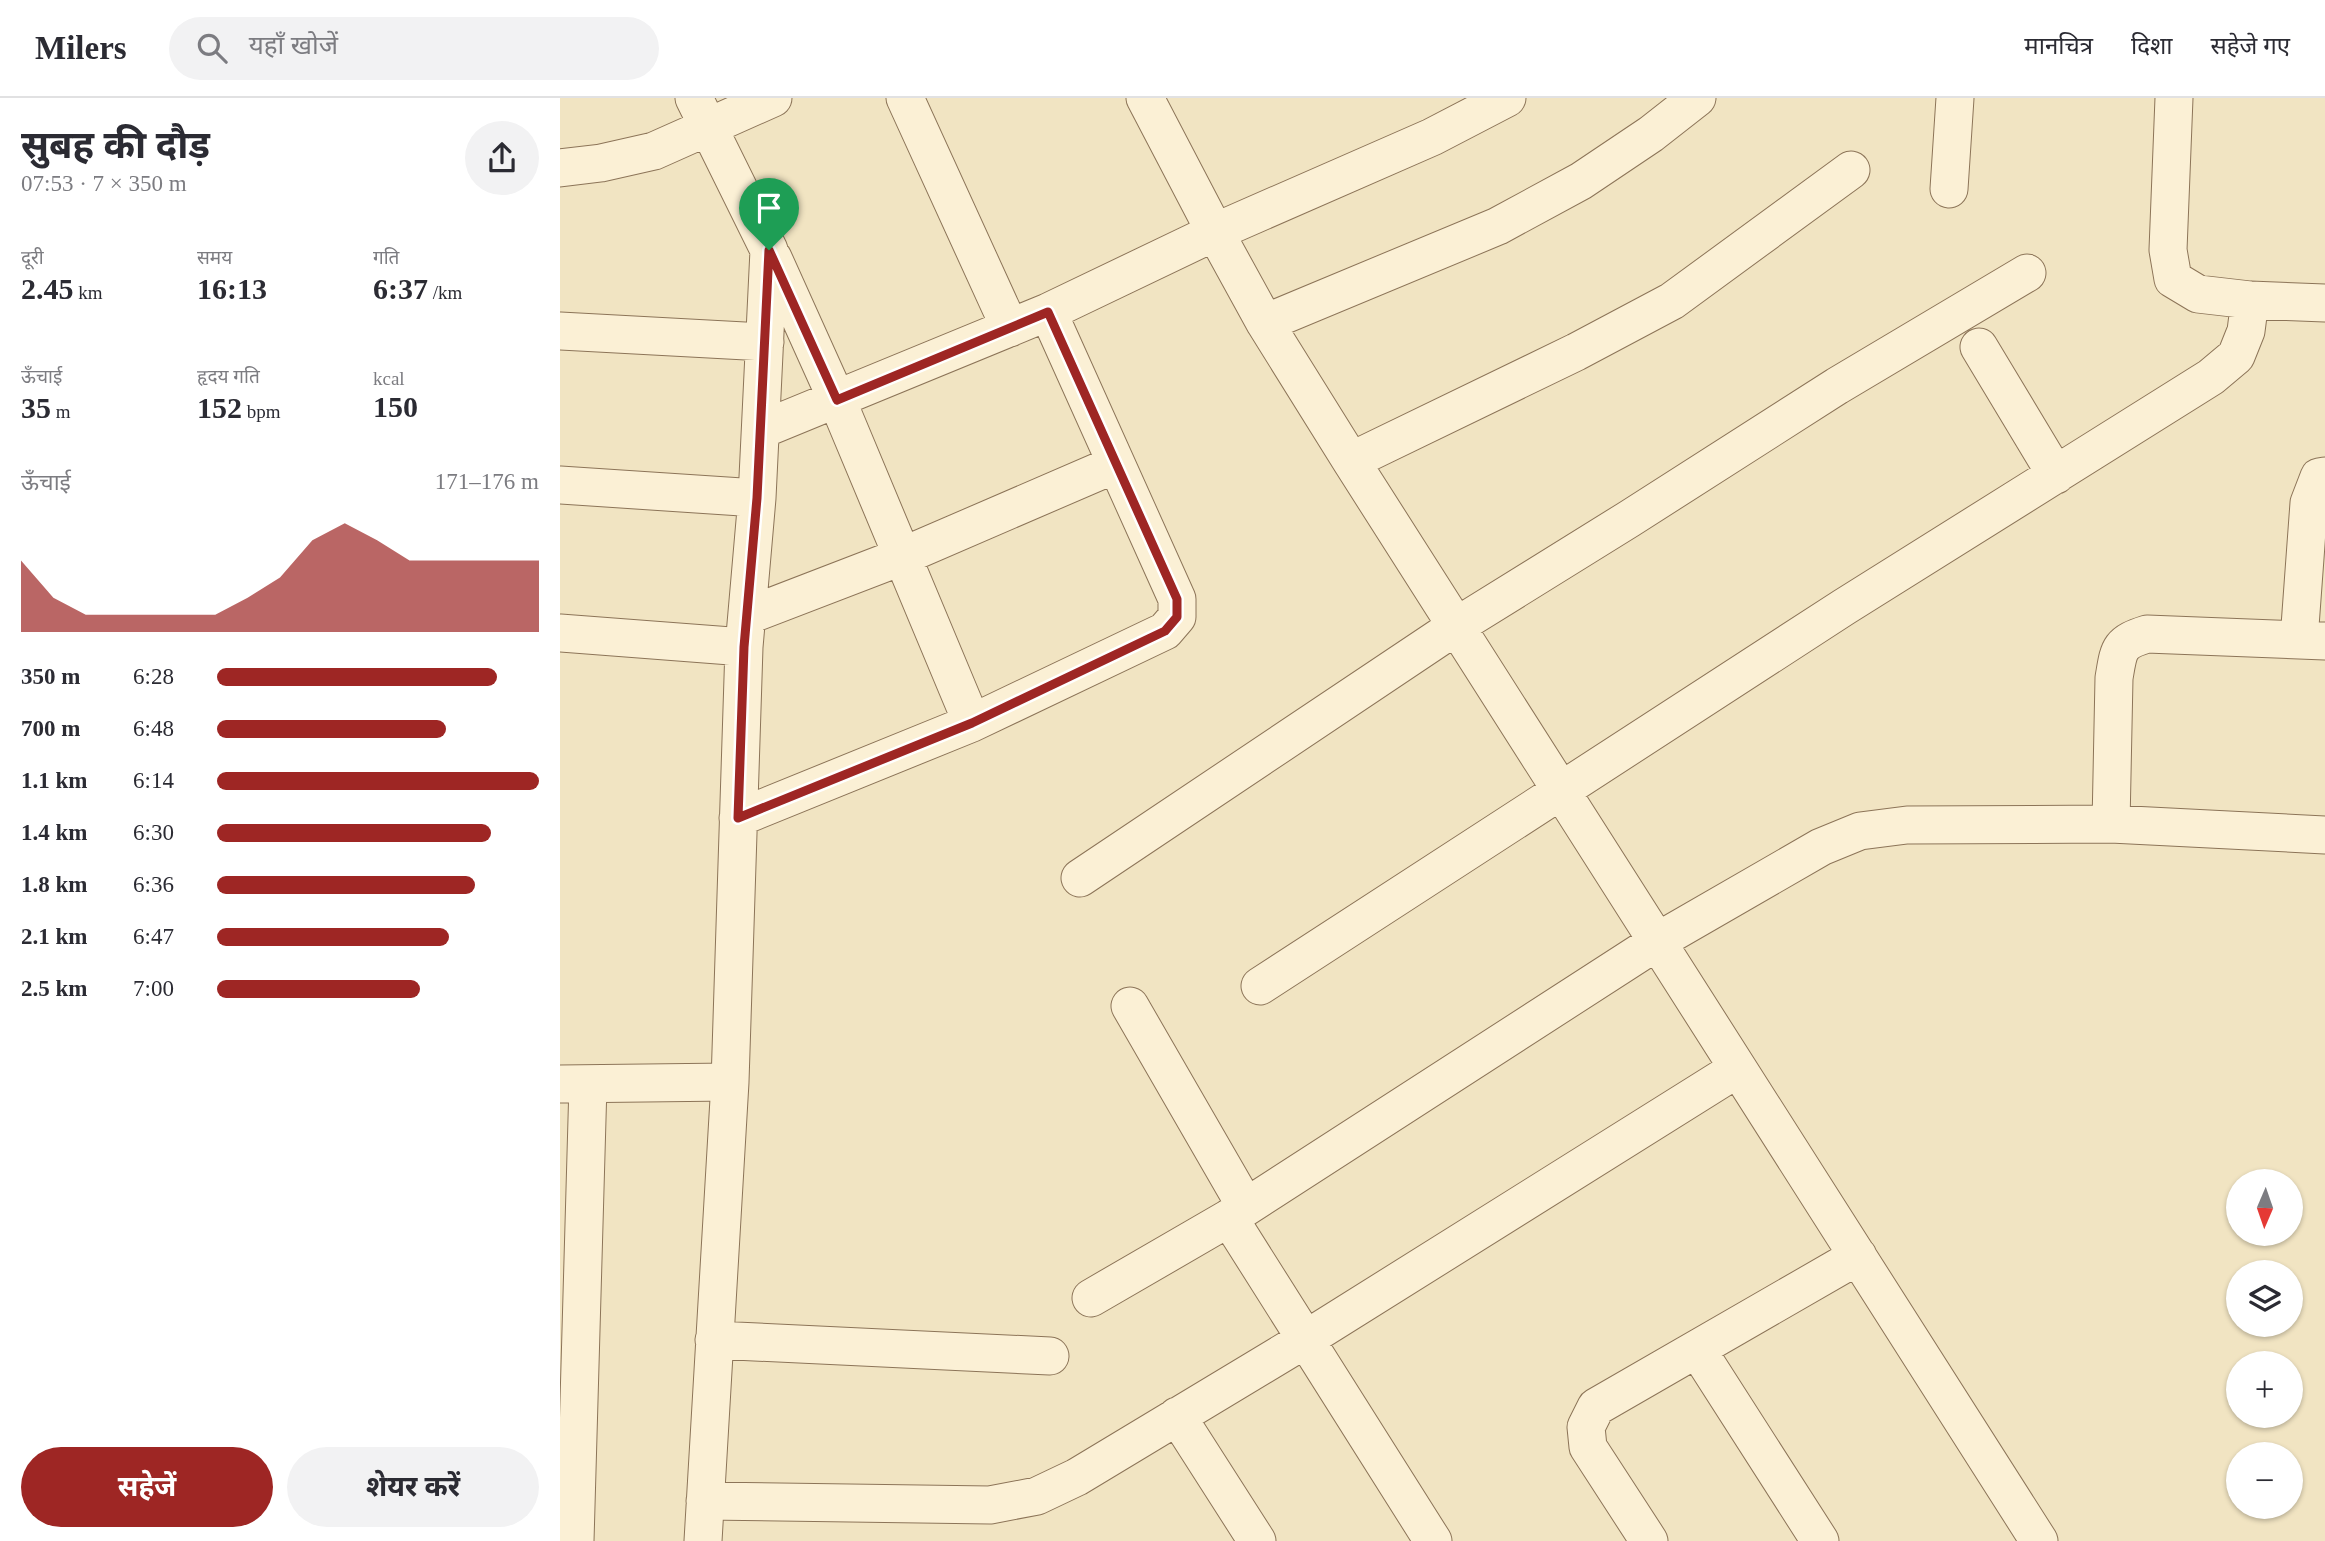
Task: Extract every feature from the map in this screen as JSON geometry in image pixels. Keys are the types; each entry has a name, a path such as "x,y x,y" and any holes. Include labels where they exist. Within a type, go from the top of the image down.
{"street":[{"path":"560,168 601,163 654,151 701,113 773,98"},
{"path":"905,98 1010,328"},
{"path":"1145,98 1265,323 1559,790 2039,1541"},
{"path":"761,430 1048,312 1215,232 1432,137 1507,98"},
{"path":"1265,323 1498,226 1581,181 1651,134 1697,98"},
{"path":"1949,190 1955,98"},
{"path":"2174,98 2168,250 2173,279 2198,294 2250,300 2325,303"},
{"path":"701,113 769,250 837,400 972,723"},
{"path":"1351,461 1576,352 1672,301 1851,170"},
{"path":"703,1541 730,1082 746,632 757,498 769,250"},
{"path":"1080,878 1455,626 1837,386 2027,273"},
{"path":"1260,986 1844,607 2211,377 2236,356 2246,331 2250,300"},
{"path":"738,818 972,723 1165,631 1177,617 1177,599 1048,312"},
{"path":"560,331 765,342"},
{"path":"1979,347 2056,475"},
{"path":"560,634 746,632 903,556 1116,464"},
{"path":"2111,824 2114,678 2118,654 2127,640 2147,634 2312,640 2309,503 2319,477 2325,476"},
{"path":"560,485 757,498"},
{"path":"1091,1298 1238,1213 1658,941 1821,847 1860,831 1907,825 2111,824 2325,835"},
{"path":"1130,1006 1306,1339 1433,1541"},
{"path":"705,1501 990,1505 1037,1496 1077,1477 1306,1339 1737,1069"},
{"path":"575,1541 574,1084 730,1082"},
{"path":"1649,1541 1588,1447 1586,1427 1596,1408 1858,1256"},
{"path":"714,1340 1050,1356"},
{"path":"1697,1349 1820,1541"},
{"path":"1177,1416 1247,1537"}],"route":[{"path":"769,250 837,400 1048,312 1177,599 1177,617 1165,631 972,723 738,818 744,647 757,498 769,250"}]}
